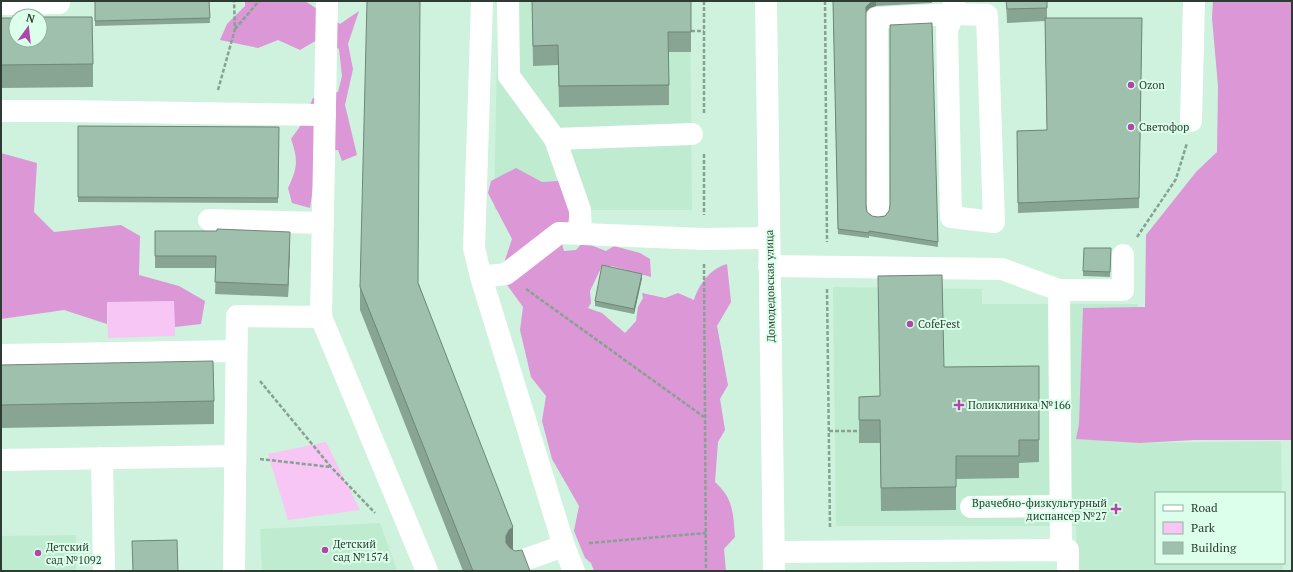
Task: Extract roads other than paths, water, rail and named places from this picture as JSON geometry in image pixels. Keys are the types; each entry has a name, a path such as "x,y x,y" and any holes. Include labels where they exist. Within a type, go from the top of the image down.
{"street":[{"path":"1,4 59,3 59,1"},
{"path":"327,1 322,317 427,571"},
{"path":"482,1 474,248 481,276 564,546 574,571"},
{"path":"508,1 509,76 555,139 580,210 581,233"},
{"name":"Домодедовская улица","path":"766,1 768,238 774,561"},
{"path":"1190,121 1194,1"},
{"path":"878,210 877,18 954,8 987,15 994,222 951,217 947,29 954,8"},
{"path":"1,111 325,115"},
{"path":"555,139 700,135"},
{"path":"209,220 323,223"},
{"path":"481,276 506,274 559,233 704,239 768,238"},
{"path":"769,266 1002,269 1059,290 1123,290 1123,255"},
{"path":"1059,290 1061,550"},
{"path":"234,571 237,316 322,317"},
{"path":"1,355 236,352"},
{"path":"1,460 235,456"},
{"path":"102,458 104,571"},
{"path":"971,507 1060,506"},
{"path":"518,562 564,546"},
{"path":"774,561 1068,550 1068,571"}],"place":[{"name":"Ozon","path":"1131,85"},
{"name":"Светофор","path":"1131,127"},
{"name":"CofeFest","path":"910,324"},
{"name":"Поликлиника №166","path":"959,405"},
{"name":"Врачебно-физкультурный диспансер №27","path":"1116,509"},
{"name":"Детский сад №1574","path":"325,550"},
{"name":"Детский сад №1092","path":"38,553"}]}
